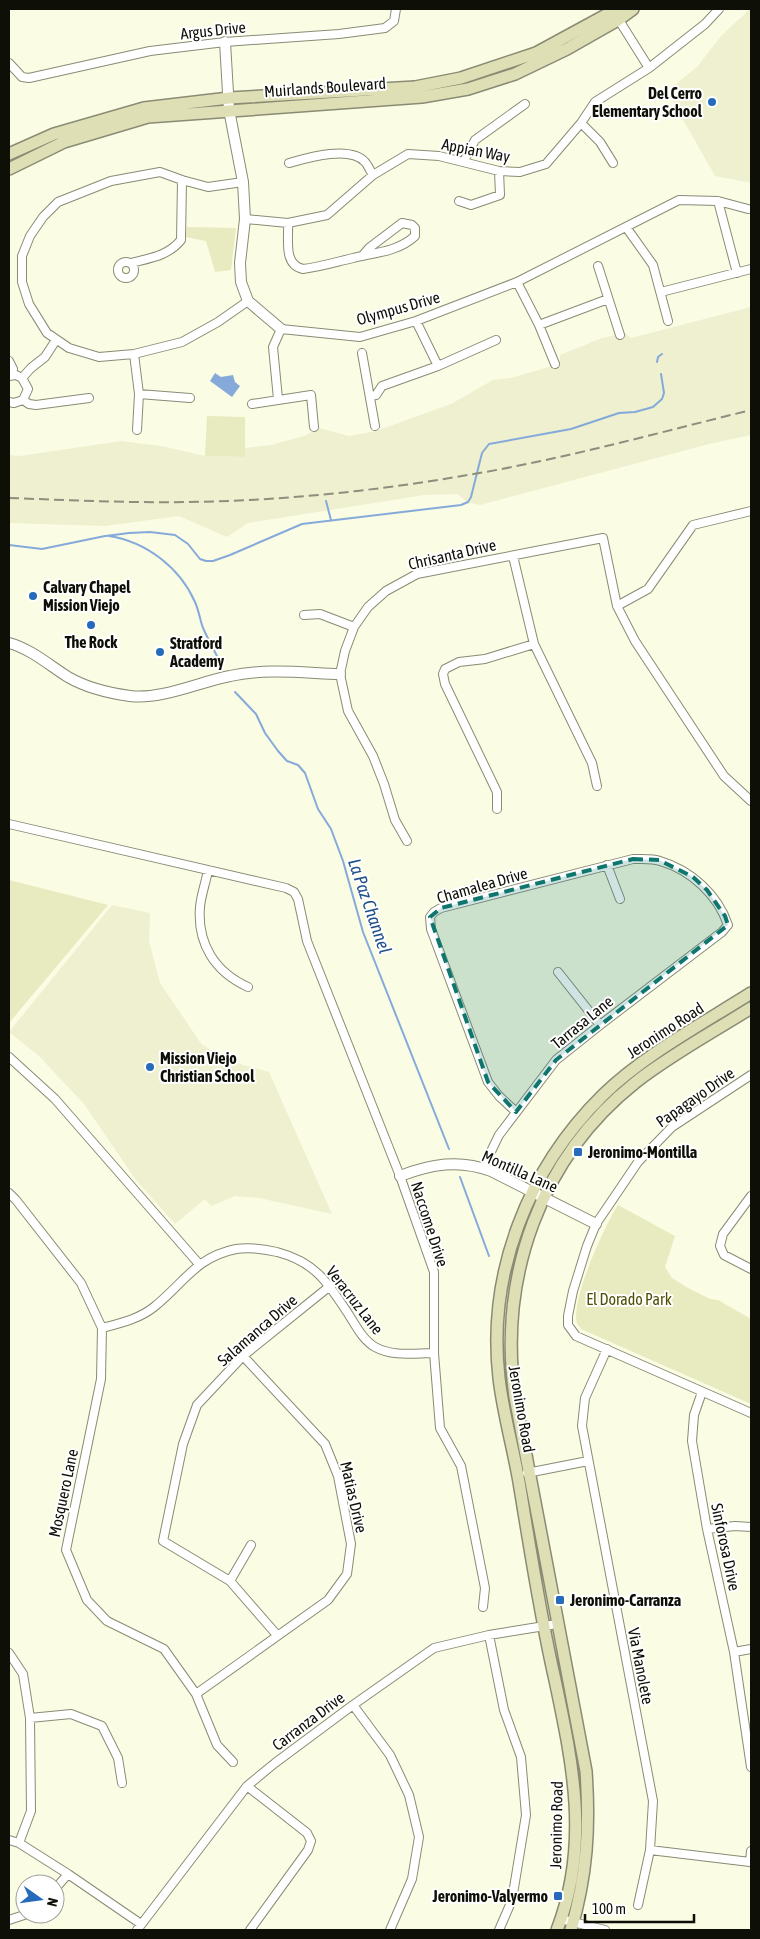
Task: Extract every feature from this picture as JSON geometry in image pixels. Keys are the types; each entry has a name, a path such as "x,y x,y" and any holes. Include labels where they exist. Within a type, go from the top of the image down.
{"main road":[{"name":"Muirlands Boulevard","path":"9,154 54,134 144,108 229,98 415,87 461,78 536,53 615,12 633,9"},
{"name":"Muirlands Boulevard","path":"9,169 64,142 148,117 422,97 468,89 515,74 567,49 615,12"},
{"name":"Jeronimo Road","path":"566,1925 576,1819 575,1789 570,1751 544,1626 499,1380 497,1344 501,1288 509,1252 532,1191 551,1158 571,1130 616,1083 646,1060 751,994"},
{"name":"Jeronimo Road","path":"566,1925 582,1888 586,1864 588,1804 586,1770 515,1397 510,1354 510,1330 512,1304 520,1264 529,1231 544,1197 578,1143 592,1125 619,1098 664,1063 751,1008"}],"street":[{"name":"Argus Drive","path":"9,63 22,77 29,78 150,51 226,42 384,28 394,21 396,9"},
{"name":"Appian Way","path":"245,219 288,223 327,215 373,175 408,154 439,156 499,171 520,172 546,164 581,123 595,102 649,68 704,24 719,9"},
{"path":"615,12 649,68"},
{"path":"226,42 229,110 243,182 245,219 240,263 241,282 248,302 281,329 273,347 278,399"},
{"path":"464,161 475,140 525,104"},
{"path":"581,123 600,142 613,163"},
{"path":"289,163 312,157 345,153 356,155 364,161 373,175"},
{"path":"459,201 471,205 500,195 499,171"},
{"path":"243,182 208,187 160,172 111,181 58,202 43,217 30,236 22,256 22,282 28,304 47,333 69,348 99,357 134,354 182,342 218,322 248,302"},
{"path":"131,263 170,251 181,240 182,180"},
{"name":"Olympus Drive","path":"281,329 360,337 416,321 517,282 680,200 718,201 748,209"},
{"path":"718,201 738,273"},
{"path":"288,223 289,257 296,268 309,268 362,255 376,254 410,241 414,236 415,228 412,224 402,223 362,255"},
{"path":"626,227 653,265 662,292 668,322"},
{"path":"598,266 620,335"},
{"path":"662,292 751,269"},
{"path":"517,282 539,325 555,364"},
{"path":"539,325 608,299"},
{"path":"416,321 438,366"},
{"path":"22,378 45,357 56,340"},
{"path":"370,396 376,395 382,386 438,366 496,340"},
{"path":"362,353 375,426"},
{"path":"134,354 139,394 137,430"},
{"path":"9,361 12,369 10,375 22,378 28,389 23,400 14,403 9,402"},
{"path":"368,382 379,383 382,386"},
{"path":"139,394 190,398"},
{"path":"252,404 311,395 314,427"},
{"path":"23,400 29,404 36,405 90,398"},
{"path":"617,606 648,589 693,525 751,511"},
{"name":"Chrisanta Drive","path":"340,674 345,651 354,627 368,607 386,591 417,574 603,538 617,606 635,641 724,776 751,801"},
{"path":"513,556 534,644 592,763 597,786"},
{"path":"304,615 320,614 354,627"},
{"path":"9,643 37,655 70,678 96,690 132,696 166,693 231,676 262,672 340,674 348,711 373,756 395,820 407,841"},
{"path":"497,809 497,792 445,684 443,674 445,669 459,662 485,659 534,644"},
{"path":"9,824 208,870 200,906 200,925 203,942 220,970 232,980 248,987"},
{"name":"Chamalea Drive","path":"516,1112 499,1096 488,1082 432,929 430,917 434,912 441,908 607,865 633,859 659,860 693,876 707,890 725,916 728,925"},
{"path":"607,865 620,899"},
{"name":"Naccome Drive","path":"208,870 286,888 294,892 298,899 306,941 400,1176 434,1272 434,1353 440,1428 461,1466 485,1588 483,1606"},
{"name":"Tarrasa Lane","path":"483,1168 492,1145 556,1060 722,932 728,925"},
{"path":"558,972 600,1025"},
{"path":"9,1057 55,1099 199,1264"},
{"name":"Papagayo Drive","path":"608,1349 576,1336 570,1328 568,1316 573,1291 596,1224 638,1162 672,1127 751,1075"},
{"name":"Montilla Lane","path":"400,1176 440,1164 464,1164 483,1168 596,1224"},
{"name":"Mosquero Lane","path":"9,1193 81,1283 102,1328 101,1379 66,1550 87,1600 108,1621 164,1649 196,1694 217,1745 233,1762"},
{"path":"751,1196 723,1234 720,1246 724,1255 751,1268"},
{"name":"Veracruz Lane","path":"102,1328 130,1321 142,1315 154,1307 199,1264 212,1257 235,1250 257,1248 299,1259 308,1264 330,1286 360,1333 373,1346 397,1354 434,1353"},
{"name":"Salamanca Drive","path":"230,1581 163,1541 183,1444 197,1405 244,1356 330,1286"},
{"path":"608,1349 751,1413"},
{"name":"Via Manolete","path":"608,1349 584,1402 582,1426 653,1801 650,1850 638,1905"},
{"name":"Matias Drive","path":"196,1694 238,1666 328,1600 346,1574 351,1544 338,1476 325,1444 244,1356"},
{"name":"Sinforosa Drive","path":"702,1392 694,1416 692,1441 707,1529 734,1652 751,1767"},
{"path":"517,1475 588,1461"},
{"path":"707,1529 735,1526 751,1527"},
{"path":"251,1545 230,1581 278,1635"},
{"name":"Carranza Drive","path":"139,1927 246,1786 352,1705 434,1648 489,1635 557,1624"},
{"path":"489,1635 504,1710 521,1757 526,1815 512,1900 499,1930"},
{"path":"734,1652 751,1649"},
{"path":"9,1653 23,1674 30,1718 31,1811 19,1843"},
{"path":"352,1705 390,1754 409,1795 419,1837 412,1879 390,1930"},
{"path":"30,1718 71,1714 102,1726 118,1758 122,1783"},
{"path":"246,1786 307,1833 311,1841 308,1850 250,1930"},
{"path":"9,1840 19,1843 68,1874 139,1927"},
{"path":"650,1850 750,1862 751,1851"},
{"path":"65,1877 68,1874"},
{"path":"566,1925 605,1930"}],"highlighted area":[{"path":"633,859 659,860 693,877 707,890 725,916 728,925 556,1060 516,1112 488,1082 430,917 441,908"}],"shaded area":[{"name":"Del Cerro Elementary School","path":"750,9 751,183 715,176 667,91 697,67 721,36"},
{"path":"751,307 751,435 709,444 480,505 467,502 458,494 424,495 248,523 227,537 179,516 105,526 9,523 9,455 20,456 121,441 161,446 205,456 245,457 245,448 271,445 304,436 319,428 349,436 376,431 451,404 493,380 511,378 549,367 560,361 560,355 602,338 625,333 631,338"},
{"name":"Mission Viejo Christian School","path":"112,905 150,913 149,941 160,983 202,1045 233,1062 269,1072 332,1214 259,1198 235,1196 211,1206 205,1199 175,1224 136,1180 84,1104 39,1056 9,1032"}],"green space":[{"path":"187,227 236,228 231,270 215,272 206,241 186,237"},
{"path":"207,416 245,417 245,457 205,456"},
{"path":"9,880 108,905 9,1023"},
{"name":"El Dorado Park","path":"618,1205 675,1236 665,1267 672,1278 710,1299 718,1300 751,1319 751,1404 581,1329 577,1323 576,1312 583,1281 597,1245"}],"water":[{"path":"215,373 221,377 233,375 235,382 240,386 232,397 210,381"}],"waterway":[{"path":"657,362 658,357 662,354"},
{"path":"106,536 150,532 175,535 188,544 200,559 213,561 302,524 461,505 468,502 471,497 482,453 489,444 571,429 619,413 635,412 653,407 662,399 664,393 661,374"},
{"path":"326,501 331,520"},
{"name":"La Paz Channel","path":"9,545 42,549 105,536"},
{"name":"La Paz Channel","path":"109,536 123,539 149,551 161,558 181,578 195,602 203,628 219,660"},
{"name":"La Paz Channel","path":"235,692 256,714 265,733 278,751 287,761 298,765 305,773 318,809 331,829 343,861 363,932 449,1149"},
{"name":"La Paz Channel","path":"460,1177 489,1256"}],"railway":[{"path":"9,498 120,502 257,500 398,486 504,469 751,410"}],"place":[{"name":"Del Cerro Elementary School","path":"712,102"},
{"name":"Calvary Chapel Mission Viejo","path":"33,596"},
{"name":"The Rock","path":"91,625"},
{"name":"Stratford Academy","path":"160,652"},
{"name":"Mission Viejo Christian School","path":"150,1067"},
{"name":"Jeronimo-Montilla","path":"578,1152"},
{"name":"Jeronimo-Carranza","path":"560,1600"},
{"name":"Jeronimo-Valyermo","path":"558,1896"}]}
